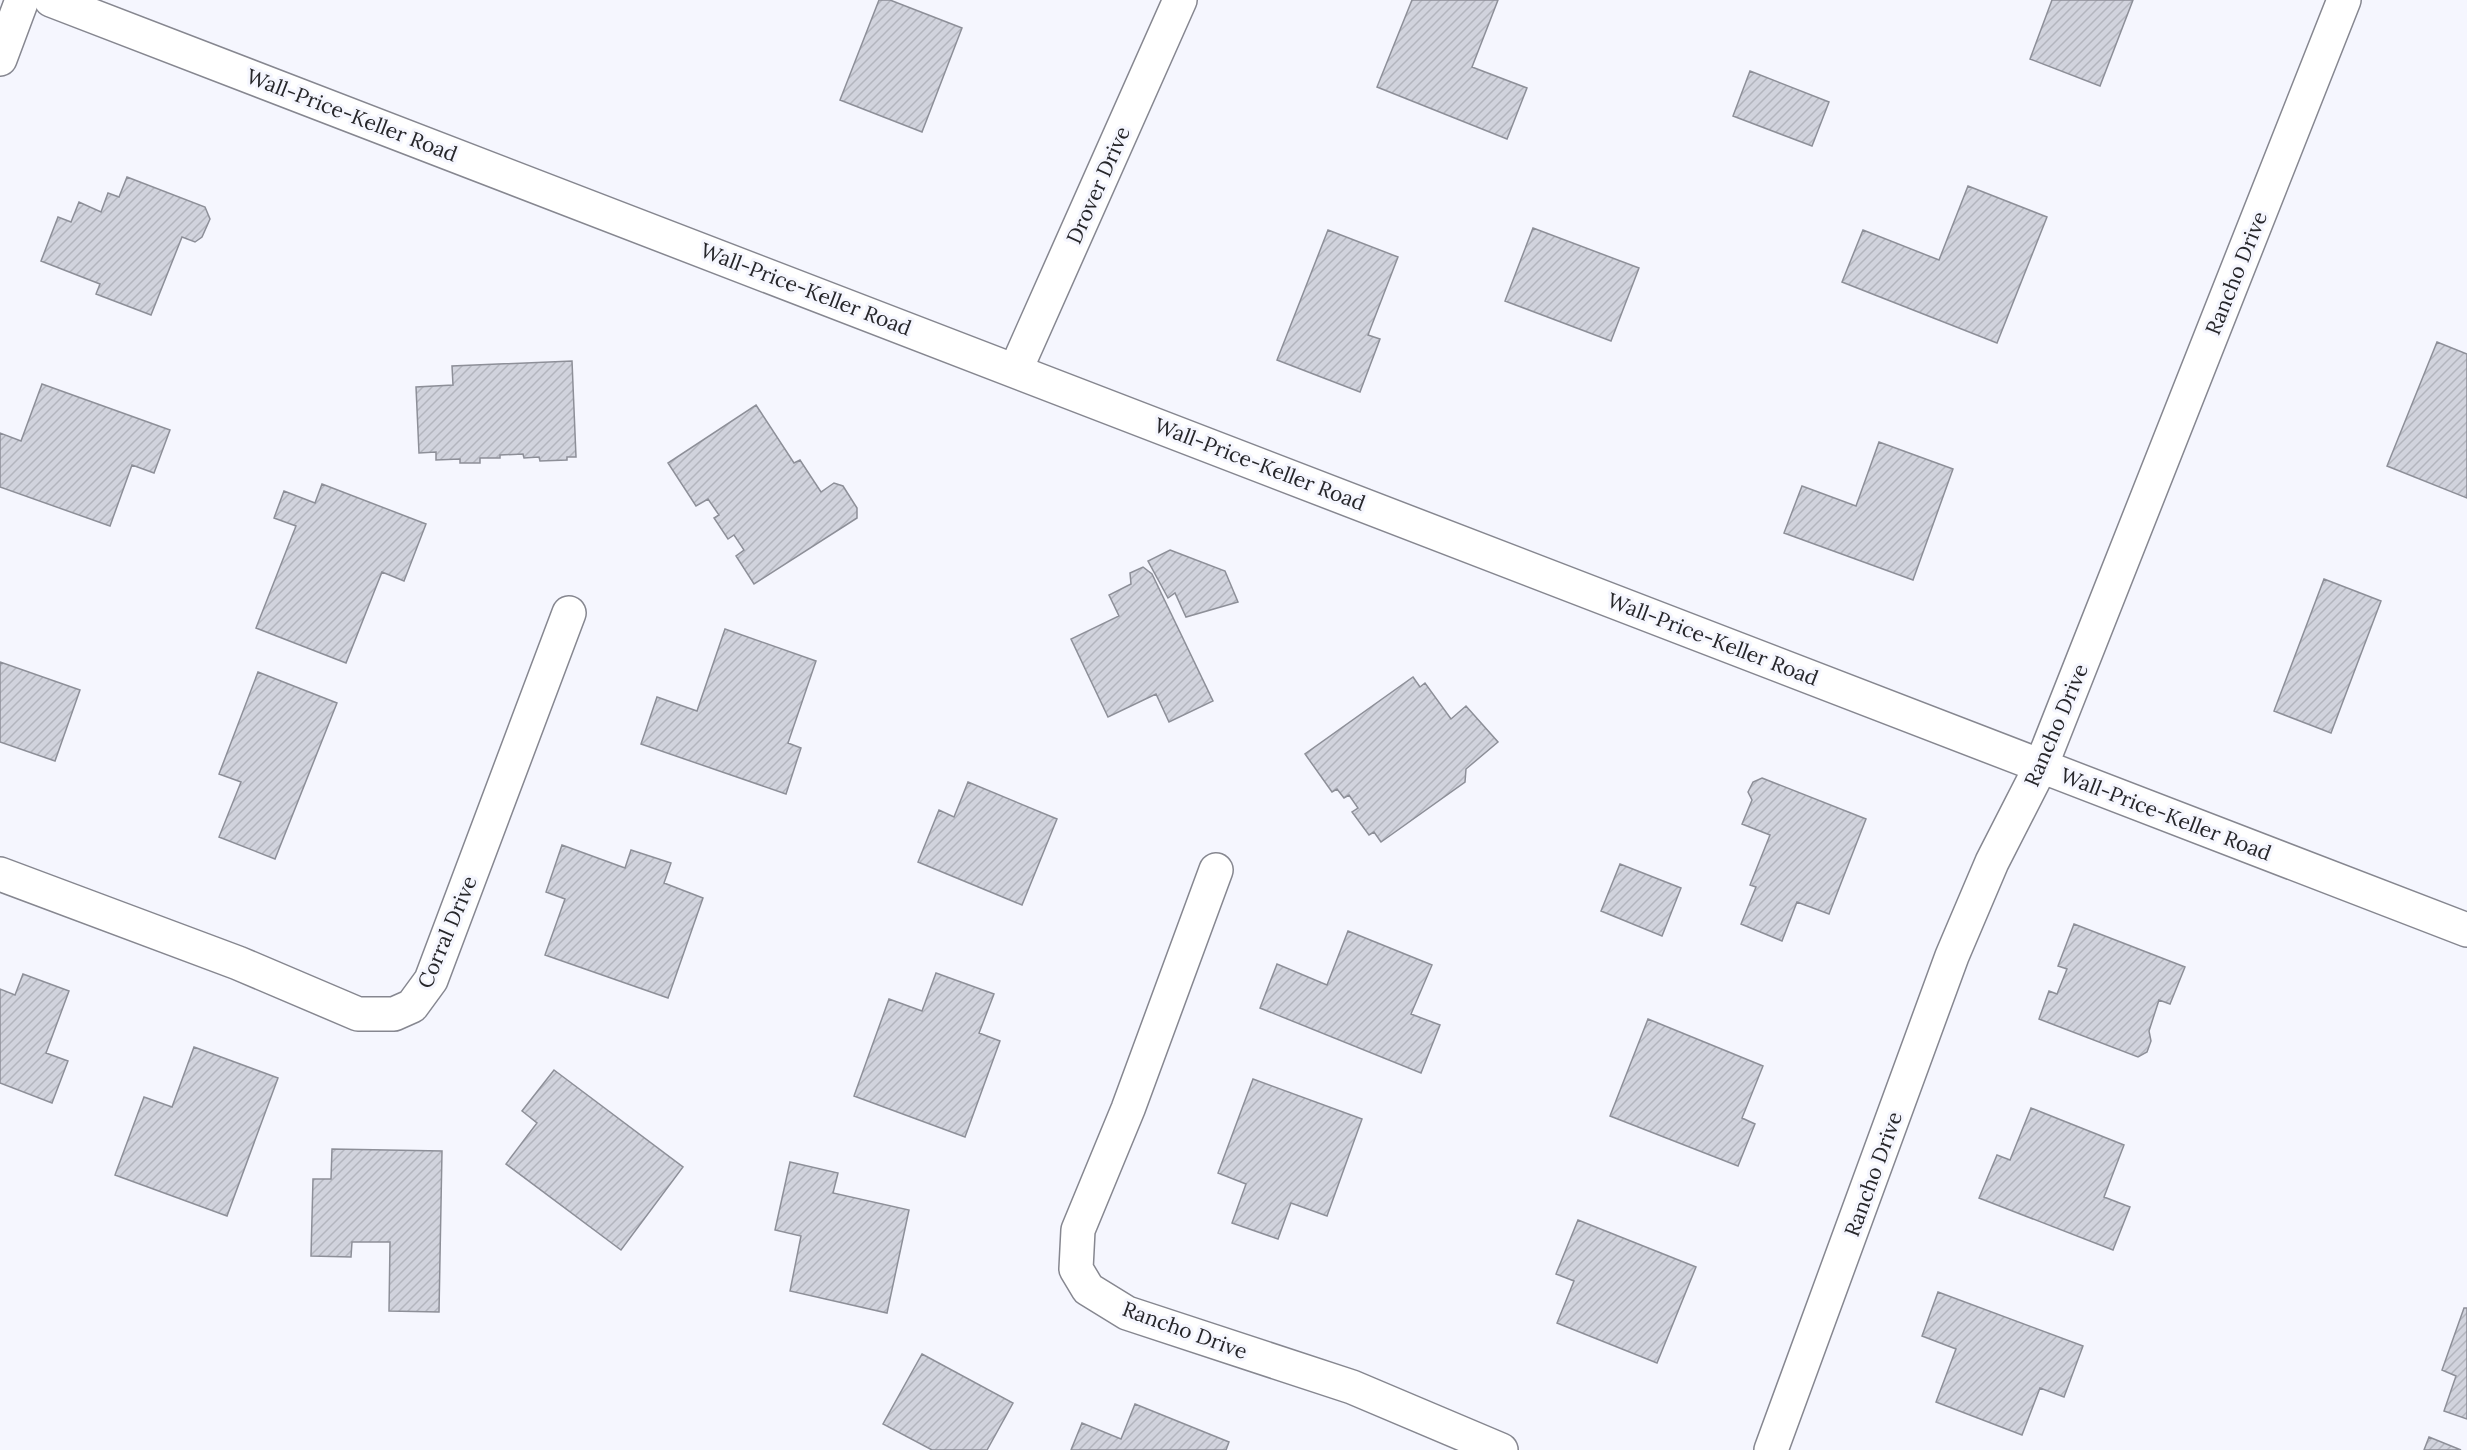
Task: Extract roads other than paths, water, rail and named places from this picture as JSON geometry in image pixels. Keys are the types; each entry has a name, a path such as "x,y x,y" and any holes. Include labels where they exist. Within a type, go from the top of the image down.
{"street":[{"path":"0,59 22,0"},
{"name":"Wall-Price-Keller Road","path":"51,0 1016,369 2467,930"},
{"name":"Drover Drive","path":"1016,369 1180,0"},
{"name":"Rancho Drive","path":"1771,1450 1952,956 1992,862 2041,766 2344,0"},
{"name":"Corral Drive","path":"0,874 238,963 358,1014 394,1014 412,1006 431,980 569,613"},
{"name":"Rancho Drive","path":"1216,870 1128,1110 1078,1230 1076,1269 1088,1289 1127,1313 1352,1387 1501,1450"}]}
